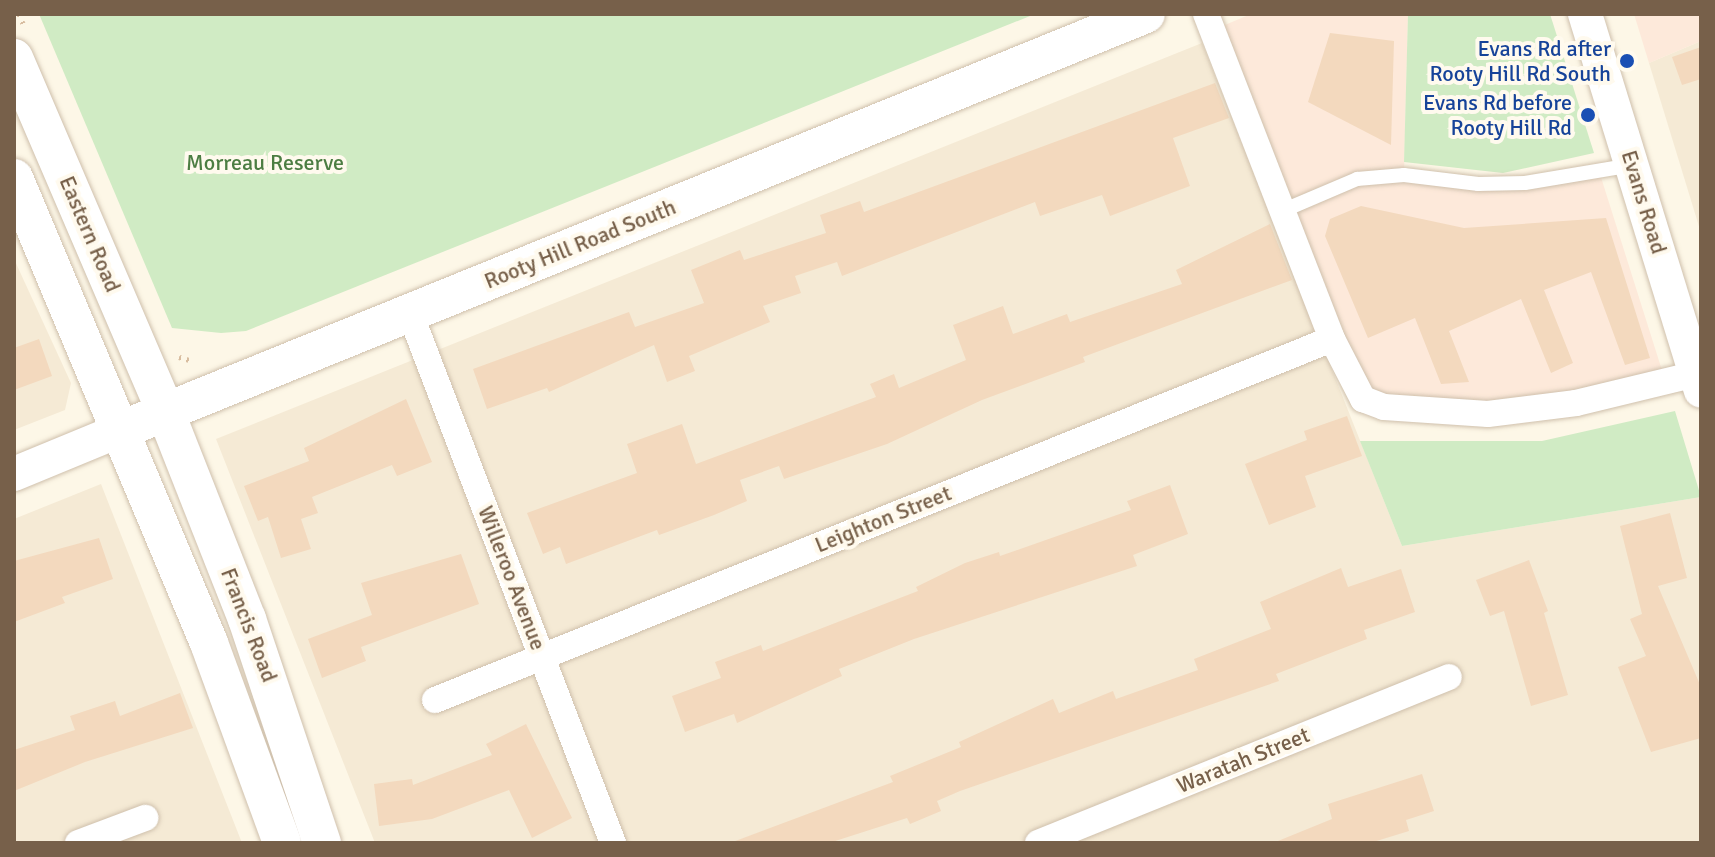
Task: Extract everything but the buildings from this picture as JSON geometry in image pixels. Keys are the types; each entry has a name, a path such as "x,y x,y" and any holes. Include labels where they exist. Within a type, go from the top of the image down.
{"main road":[{"name":"Rooty Hill Road South","path":"121,430 1146,14"},
{"name":"Eastern Road","path":"14,58 165,411"},
{"path":"14,178 121,430"},
{"name":"Francis Road","path":"165,411 283,713 322,843"},
{"name":"Francis Road","path":"121,430 209,643 282,843"}],"street":[{"path":"1206,14 1332,339 1363,399 1384,407 1442,413 1576,403 1698,383"},
{"name":"Evans Road","path":"1585,14 1698,383"},
{"name":"Willeroo Avenue","path":"410,313 613,843"},
{"name":"Leighton Street","path":"435,700 1332,339"},
{"name":"Rooty Hill Road South","path":"14,474 121,430"},
{"name":"Waratah Street","path":"1038,843 1449,677"},
{"path":"78,843 145,818"}],"lane":[{"path":"1282,211 1369,178 1525,183 1633,165"}],"shaded area":[{"path":"1251,14 1408,14 1404,175 1478,184 1599,171 1666,383 1576,403 1363,399 1213,30"},
{"path":"1634,14 1701,14 1701,41 1649,63"},
{"path":"1701,41 1701,233 1649,63"},
{"path":"1202,43 1402,546 1701,497 1701,843 375,843 216,439"},
{"path":"14,259 71,383 65,410 14,430"},
{"path":"101,484 242,843 14,843 14,519"}],"green space":[{"name":"Morreau Reserve","path":"39,14 1035,14 246,331 221,333 172,328"},
{"path":"1408,14 1550,14 1594,153 1503,173 1404,162"},
{"path":"1675,411 1701,497 1402,546 1360,441 1542,441"}],"place":[{"name":"Evans Rd after Rooty Hill Rd South","path":"1627,61"},
{"name":"Evans Rd before Rooty Hill Rd","path":"1588,115"}]}
